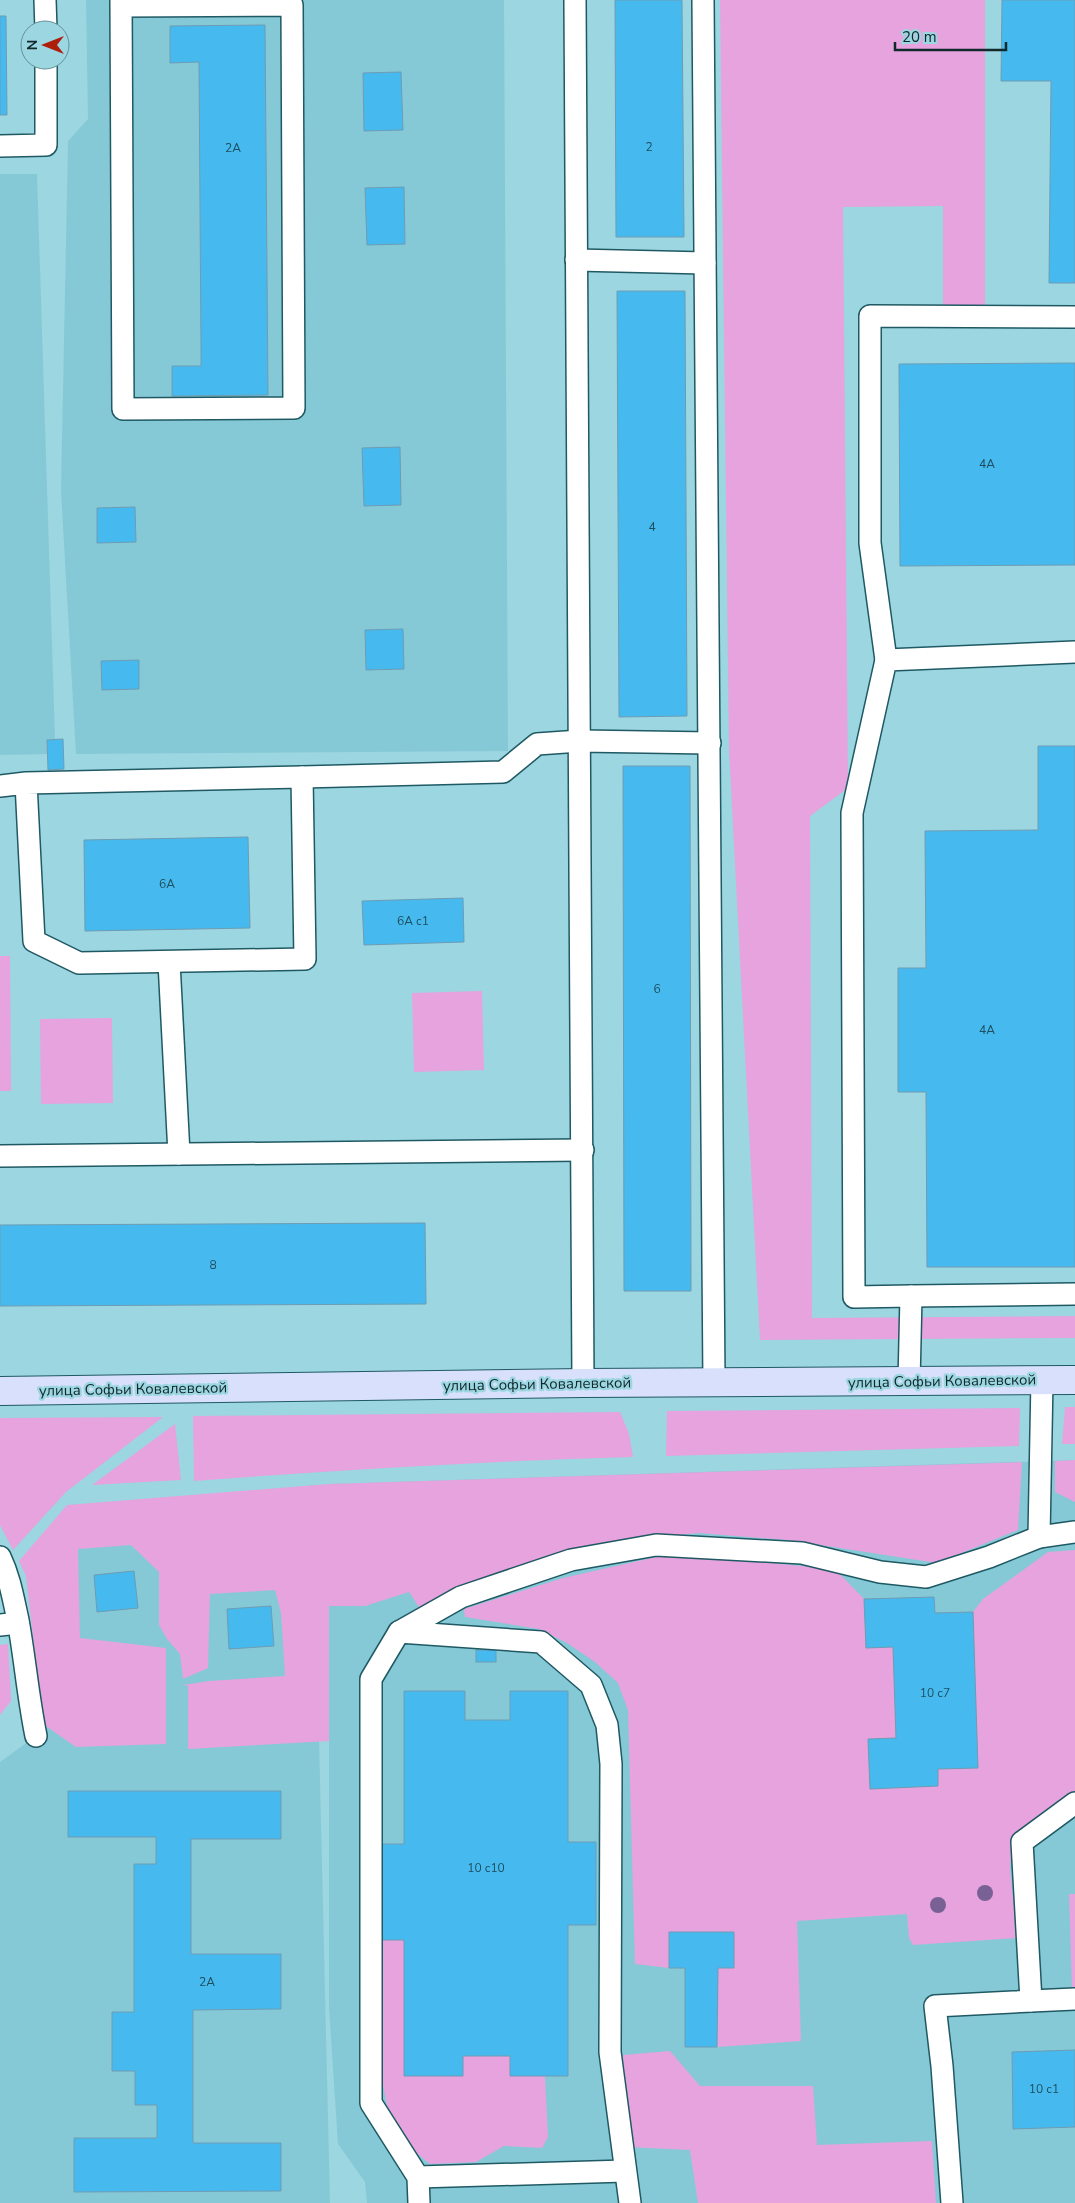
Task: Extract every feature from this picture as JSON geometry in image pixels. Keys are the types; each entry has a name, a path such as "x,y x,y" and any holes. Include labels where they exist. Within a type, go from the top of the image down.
{"street":[{"name":"улица Софьи Ковалевской","path":"0,1391 583,1383 1075,1380"}],"lane":[{"path":"45,0 46,20"},
{"path":"575,0 583,1383"},
{"path":"703,0 714,1383"},
{"path":"121,3 292,6 294,408 123,409 121,3"},
{"path":"0,146 46,145 46,70"},
{"path":"576,260 705,263"},
{"path":"1075,317 870,316 870,543 886,660 852,813 854,1297 1075,1294"},
{"path":"886,660 1075,652"},
{"path":"0,786 26,783 503,772 538,744 580,741 710,743"},
{"path":"26,783 34,940 79,963 168,962 305,959 302,777"},
{"path":"168,962 179,1154"},
{"path":"0,1156 583,1150"},
{"path":"910,1382 911,1296"},
{"path":"1040,1537 1042,1380"},
{"path":"419,2203 418,2178 371,2103 371,1679 399,1632 461,1597 571,1560 656,1545 802,1553 880,1572 926,1577 1040,1537 1075,1532"},
{"path":"0,1557 10,1576 9,1624 36,1736"},
{"path":"399,1632 541,1642 591,1684 607,1725 611,1764 610,2052 630,2203"},
{"path":"1031,2002 1022,1842 1075,1803"},
{"path":"952,2203 942,2066 935,2006 1075,1999"},
{"path":"418,2178 625,2171"}],"shaded area":[{"path":"86,0 504,0 508,751 76,754 61,491 68,141 88,119"},
{"path":"720,0 985,0 985,313 943,314 943,206 843,207 848,788 810,816 812,1318 1075,1316 1075,1338 760,1340 729,749"},
{"path":"0,174 37,174 55,739 47,740 47,754 0,755"},
{"path":"0,956 10,956 11,1091 0,1091"},
{"path":"482,991 484,1070 414,1072 412,993"},
{"path":"112,1018 113,1103 41,1104 40,1019"},
{"path":"1065,1407 1075,1407 1075,1444 1062,1444"},
{"path":"1020,1408 1019,1446 666,1456 667,1411"},
{"path":"620,1412 629,1434 633,1457 413,1466 194,1481 193,1416"},
{"path":"163,1417 66,1492 13,1550 0,1525 0,1418"},
{"path":"175,1424 181,1480 92,1485"},
{"path":"1075,1460 1075,2203 367,2203 365,2182 338,2144 329,2008 329,1484"},
{"path":"1075,1460 1075,1502 1055,1492 1055,1461"},
{"path":"1022,1462 1018,1530 937,1563 788,1540 698,1533 632,1540 539,1559 419,1607 409,1592 365,1606 329,1606 329,1741 188,1749 188,1686 183,1685 209,1681 285,1676 281,1613 275,1590 210,1594 208,1668 183,1679 180,1654 167,1639 159,1625 159,1572 131,1545 78,1549 80,1638 166,1648 166,1744 76,1747 43,1724 26,1576 19,1561 67,1505 329,1484"},
{"path":"313,1485 330,2203 0,2203 0,1762 69,1712 67,1537"},
{"path":"1075,1550 1075,1794 1012,1845 1010,1868 1017,1938 913,1945 909,1938 907,1914 797,1921 801,2041 717,2047 718,1968 734,1968 734,1932 670,1932 669,1968 635,1964 628,1710 618,1683 595,1662 567,1643 539,1629 465,1617 464,1609 563,1578 656,1557 718,1558 835,1569 864,1599 866,1648 893,1647 896,1738 868,1739 870,1788 938,1786 938,1769 978,1767 973,1612 983,1599 1048,1552"},
{"path":"8,1644 11,1701 0,1715 0,1645"},
{"path":"1069,1894 1075,1894 1075,1989 1072,1989"},
{"path":"382,1940 404,1940 404,2076 463,2076 463,2056 510,2056 510,2076 545,2076 548,2137 542,2148 504,2146 476,2162 430,2164 408,2146 388,2111 383,2085"},
{"path":"670,2051 700,2086 813,2086 817,2145 932,2141 936,2203 698,2203 690,2150 626,2147 623,2055"}],"building":[{"path":"615,0 682,0 684,237 616,237"},
{"path":"1002,0 1075,0 1075,283 1049,283 1051,81 1001,81"},
{"path":"0,16 6,16 7,115 0,115"},
{"path":"265,25 268,395 172,396 172,366 201,366 201,347 199,62 170,63 170,26"},
{"path":"401,72 403,130 364,131 363,73"},
{"path":"404,187 405,244 367,245 365,188"},
{"path":"617,291 685,291 687,716 619,717"},
{"path":"1075,363 1075,565 900,566 899,364"},
{"path":"400,447 401,505 364,506 362,448"},
{"path":"135,507 136,542 97,543 97,508"},
{"path":"403,629 404,669 366,670 365,630"},
{"path":"139,660 139,689 102,690 101,661"},
{"path":"63,739 64,769 48,770 47,740"},
{"path":"1038,746 1075,746 1075,1267 927,1267 926,1092 898,1092 898,968 926,968 925,831 1038,830"},
{"path":"623,766 690,766 691,1291 624,1291"},
{"path":"248,837 250,928 85,931 84,840"},
{"path":"463,898 464,942 364,945 362,901"},
{"path":"425,1223 426,1304 0,1306 0,1225"},
{"path":"134,1571 138,1608 97,1612 94,1575"},
{"path":"934,1597 935,1613 973,1612 978,1768 938,1769 938,1786 870,1789 868,1739 896,1738 893,1647 866,1648 864,1599"},
{"path":"271,1606 274,1646 229,1649 227,1609"},
{"path":"476,1650 496,1650 496,1662 476,1662"},
{"path":"404,1691 465,1691 465,1720 510,1720 510,1691 568,1691 568,1842 596,1842 596,1925 568,1925 568,2076 510,2076 510,2056 463,2056 463,2076 404,2076 404,1940 377,1940 377,1844 404,1844"},
{"path":"68,1791 281,1791 281,1839 191,1839 191,1954 281,1954 281,2009 193,2010 193,2143 281,2143 281,2191 74,2192 74,2138 157,2138 157,2105 135,2105 135,2071 112,2071 112,2012 134,2012 134,1864 156,1864 156,1837 68,1837"},
{"path":"669,1932 734,1932 734,1968 718,1968 717,2047 685,2047 685,1968 669,1968"},
{"path":"1075,2050 1075,2127 1013,2129 1012,2052"}]}
